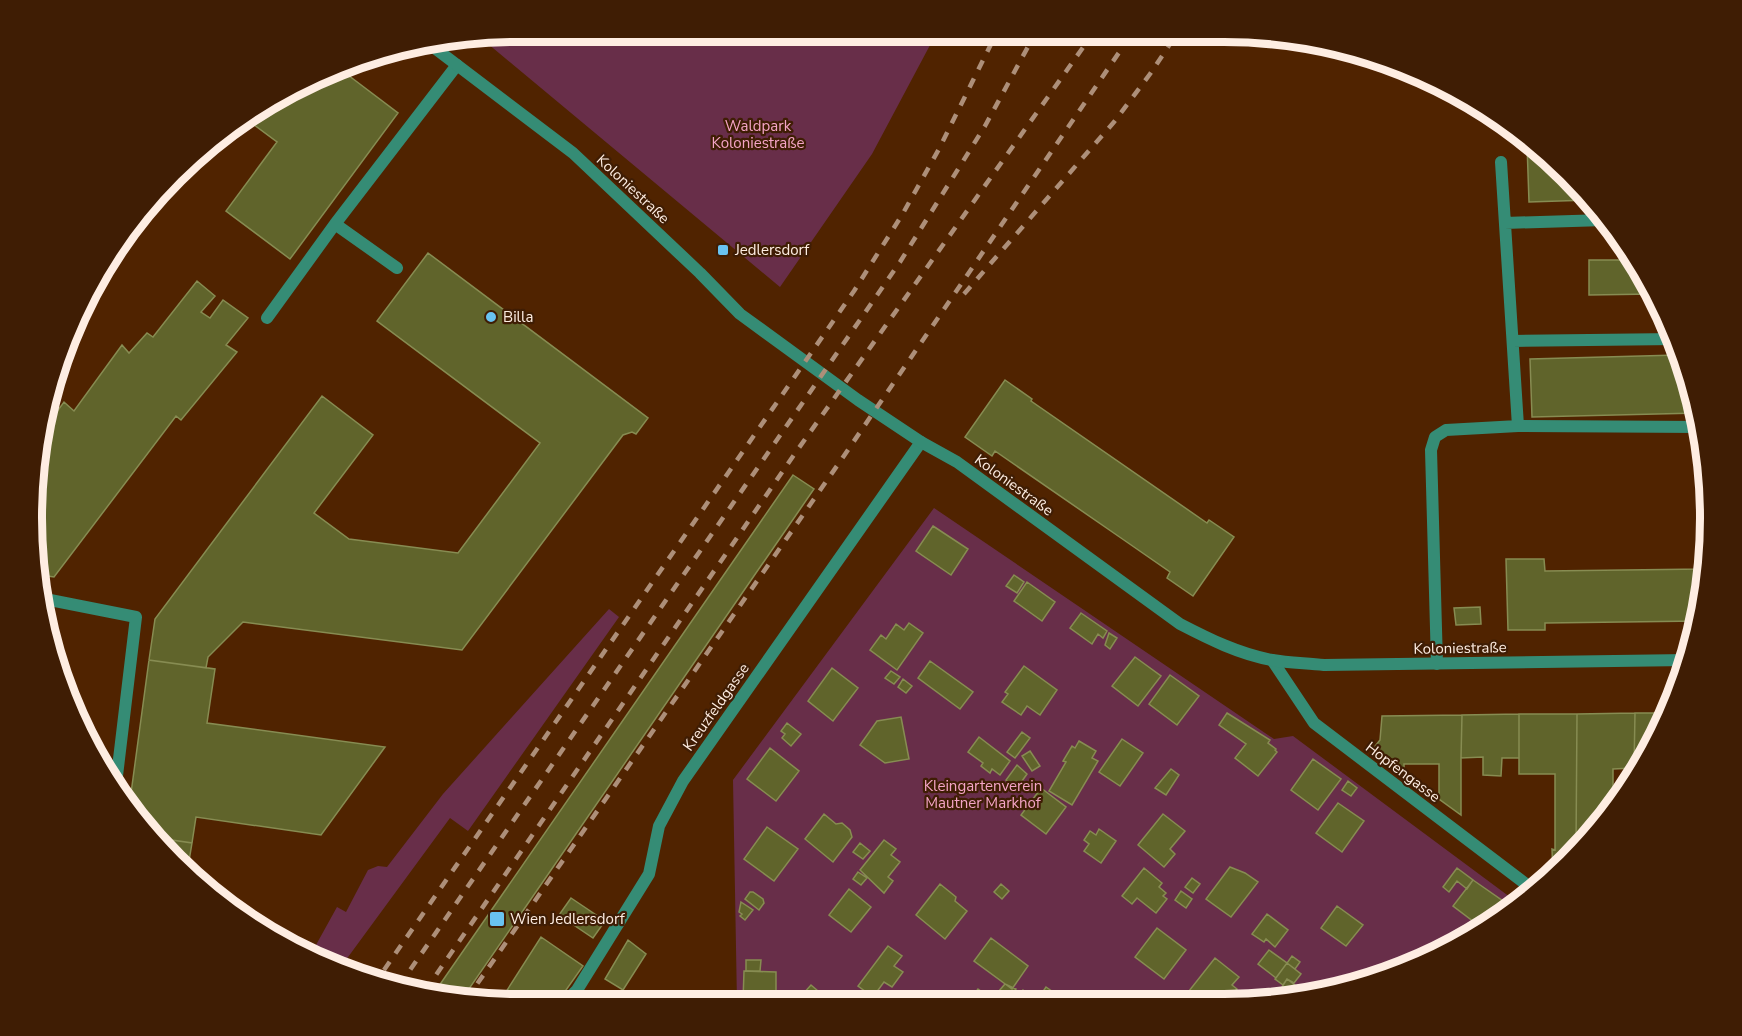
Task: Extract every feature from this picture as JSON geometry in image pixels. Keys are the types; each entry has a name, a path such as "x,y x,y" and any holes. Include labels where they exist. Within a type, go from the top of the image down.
{"street":[{"name":"Koloniestraße","path":"436,49 573,153 740,314 921,442 957,462 1180,624 1239,651 1272,660 1324,665 1678,660"},
{"path":"267,318 335,224 457,65"},
{"path":"1501,162 1518,426"},
{"path":"1505,223 1596,220"},
{"path":"335,224 397,268"},
{"path":"1513,341 1665,339"},
{"path":"1437,663 1431,450 1435,437 1446,429 1518,426 1691,427"},
{"name":"Kreuzfeldgasse","path":"573,994 649,874 660,826 683,781 921,442"},
{"path":"49,600 136,617 117,774"},
{"name":"Hopfengasse","path":"1272,660 1314,723 1527,885"}],"green space":[{"name":"Waldpark Koloniestraße","path":"932,42 872,154 780,287 487,43"},
{"name":"Kleingartenverein Mautner Markhof","path":"934,508 1274,739 1293,736 1511,898 1462,930 1406,958 1347,978 1286,990 1224,994 737,994 733,780"},
{"path":"609,609 619,617 468,831 450,818 345,961 314,948 337,907 346,912 368,870 378,866 387,867 443,794"}],"building":[{"path":"347,74 398,113 290,259 226,211 277,142 252,123 307,91"},
{"path":"1527,151 1579,200 1529,202"},
{"path":"428,253 648,418 636,434 632,432 623,435 462,650 243,622 208,657 206,668 149,660 155,619 322,396 373,435 314,513 349,539 458,553 540,443 377,321"},
{"path":"1589,260 1624,260 1644,294 1589,295"},
{"path":"197,281 215,296 201,312 210,318 223,300 248,318 226,345 237,352 181,420 176,416 54,577 46,576 42,518 43,487 53,417 64,402 74,411 122,345 129,353 147,333 153,337"},
{"path":"1671,355 1688,413 1532,417 1530,359"},
{"path":"1005,380 1032,399 1031,401 1207,523 1209,520 1234,537 1193,596 1167,578 1170,572 995,451 992,456 965,437"},
{"path":"793,475 814,489 467,991 438,987"},
{"path":"933,526 968,549 951,575 916,551"},
{"path":"1506,559 1544,559 1545,571 1697,569 1689,621 1545,623 1545,630 1508,630"},
{"path":"1014,575 1024,582 1017,593 1006,586"},
{"path":"1027,582 1055,602 1042,621 1014,601"},
{"path":"1480,607 1481,624 1456,625 1454,608"},
{"path":"1081,613 1107,631 1103,638 1098,634 1092,644 1070,628"},
{"path":"909,623 923,633 897,670 870,650 881,635 886,639 896,624 904,630"},
{"path":"1109,633 1117,638 1110,649 1105,645"},
{"path":"1135,657 1161,676 1138,706 1112,686"},
{"path":"149,660 215,669 207,723 385,747 321,835 196,817 192,843 167,839 131,795"},
{"path":"930,661 973,692 960,709 918,678"},
{"path":"1024,666 1057,690 1040,715 1027,706 1021,715 1002,702 1008,694 1005,692"},
{"path":"832,668 858,688 833,721 808,701"},
{"path":"891,671 900,677 894,684 885,678"},
{"path":"1170,675 1199,696 1177,725 1149,704"},
{"path":"903,679 912,686 906,693 898,687"},
{"path":"1227,713 1270,740 1268,743 1276,749 1277,752 1258,776 1235,758 1246,744 1219,725"},
{"path":"1635,713 1634,759 1628,768 1613,769 1613,792 1576,838 1577,714"},
{"path":"1635,713 1658,713 1651,729 1634,759"},
{"path":"1519,714 1519,758 1502,758 1501,776 1483,775 1483,757 1461,758 1462,715"},
{"path":"1519,714 1577,714 1576,838 1553,863 1552,849 1555,850 1555,774 1519,774"},
{"path":"1462,715 1461,815 1439,799 1439,764 1404,764 1404,774 1372,750 1380,740 1382,716"},
{"path":"901,717 909,759 885,763 860,745 877,721"},
{"path":"787,723 801,734 791,746 782,738 785,734 781,731"},
{"path":"1022,732 1030,738 1015,758 1007,752"},
{"path":"979,737 1010,761 1000,775 992,769 990,773 981,766 983,763 968,752"},
{"path":"1122,739 1143,753 1120,786 1099,772"},
{"path":"1079,741 1096,751 1092,758 1098,761 1072,805 1049,791 1066,762 1063,761 1072,746 1075,748"},
{"path":"770,748 799,771 776,801 747,779"},
{"path":"1030,751 1040,766 1032,771 1022,756"},
{"path":"1313,759 1341,779 1318,810 1291,790"},
{"path":"1017,765 1027,774 1017,788 1006,780"},
{"path":"1171,769 1179,775 1166,795 1155,788"},
{"path":"1348,781 1357,788 1351,796 1342,790"},
{"path":"1041,788 1066,807 1046,834 1021,815"},
{"path":"1338,803 1364,821 1342,852 1316,833"},
{"path":"824,814 836,824 842,823 850,830 852,837 833,862 805,839"},
{"path":"1163,814 1185,831 1170,849 1175,854 1164,867 1138,845"},
{"path":"767,827 798,849 774,881 744,859"},
{"path":"1099,829 1116,841 1101,863 1084,851 1089,844 1084,840 1090,831 1096,835"},
{"path":"167,839 192,843 189,862"},
{"path":"884,840 896,849 891,855 900,862 888,877 893,881 884,893 860,870"},
{"path":"860,843 870,851 863,859 853,852"},
{"path":"1230,867 1258,882 1231,917 1206,899"},
{"path":"1144,868 1162,883 1159,887 1166,893 1163,896 1167,899 1156,913 1137,898 1132,904 1122,896"},
{"path":"1457,868 1473,880 1467,889 1457,881 1449,892 1443,887"},
{"path":"858,872 867,878 861,885 853,879"},
{"path":"1192,878 1200,884 1193,893 1185,887"},
{"path":"1473,880 1503,901 1499,907 1474,922 1453,906"},
{"path":"940,884 956,897 955,901 967,911 945,939 916,915"},
{"path":"1001,884 1009,891 1002,899 994,892"},
{"path":"849,889 871,907 851,932 829,915"},
{"path":"1181,891 1192,899 1186,908 1175,900"},
{"path":"750,892 763,899 764,903 759,910 745,899"},
{"path":"571,898 605,921 593,938 559,915"},
{"path":"741,902 753,910 745,920 739,912"},
{"path":"1337,906 1363,925 1346,946 1321,928"},
{"path":"1267,914 1288,930 1275,947 1266,939 1264,942 1252,934"},
{"path":"1157,928 1186,950 1164,979 1135,957"},
{"path":"541,937 583,966 563,994 505,994"},
{"path":"991,938 1028,966 1012,989 974,961"},
{"path":"628,940 646,954 623,990 605,979"},
{"path":"888,946 902,956 894,966 903,972 892,987 884,982 875,994 869,994 858,986"},
{"path":"1269,950 1287,963 1276,978 1258,964"},
{"path":"1292,956 1300,962 1295,969 1287,963"},
{"path":"1215,958 1239,977 1232,985 1237,989 1233,994 1187,994"},
{"path":"746,960 761,960 760,971 746,971"},
{"path":"1287,963 1301,974 1294,983 1287,979 1283,985 1275,979"},
{"path":"744,971 776,972 776,994 743,994"},
{"path":"1287,979 1296,986 1294,989 1280,990"},
{"path":"1005,984 1016,989 1012,994 1003,994 999,991"},
{"path":"811,985 822,994 803,994"},
{"path":"1046,987 1056,994 1041,994"},
{"path":"978,989 985,994 974,994"}],"railway":[{"path":"384,970 854,291 902,215 939,149 992,42"},
{"path":"403,980 900,262 985,126 1031,42"},
{"path":"429,986 796,452 1087,42"},
{"path":"472,992 839,463 1126,42"},
{"path":"964,294 1114,122 1171,42"}],"place":[{"name":"Jedlersdorf","path":"723,250"},
{"name":"Billa","path":"491,317"},
{"name":"Wien Jedlersdorf","path":"497,919"}]}
